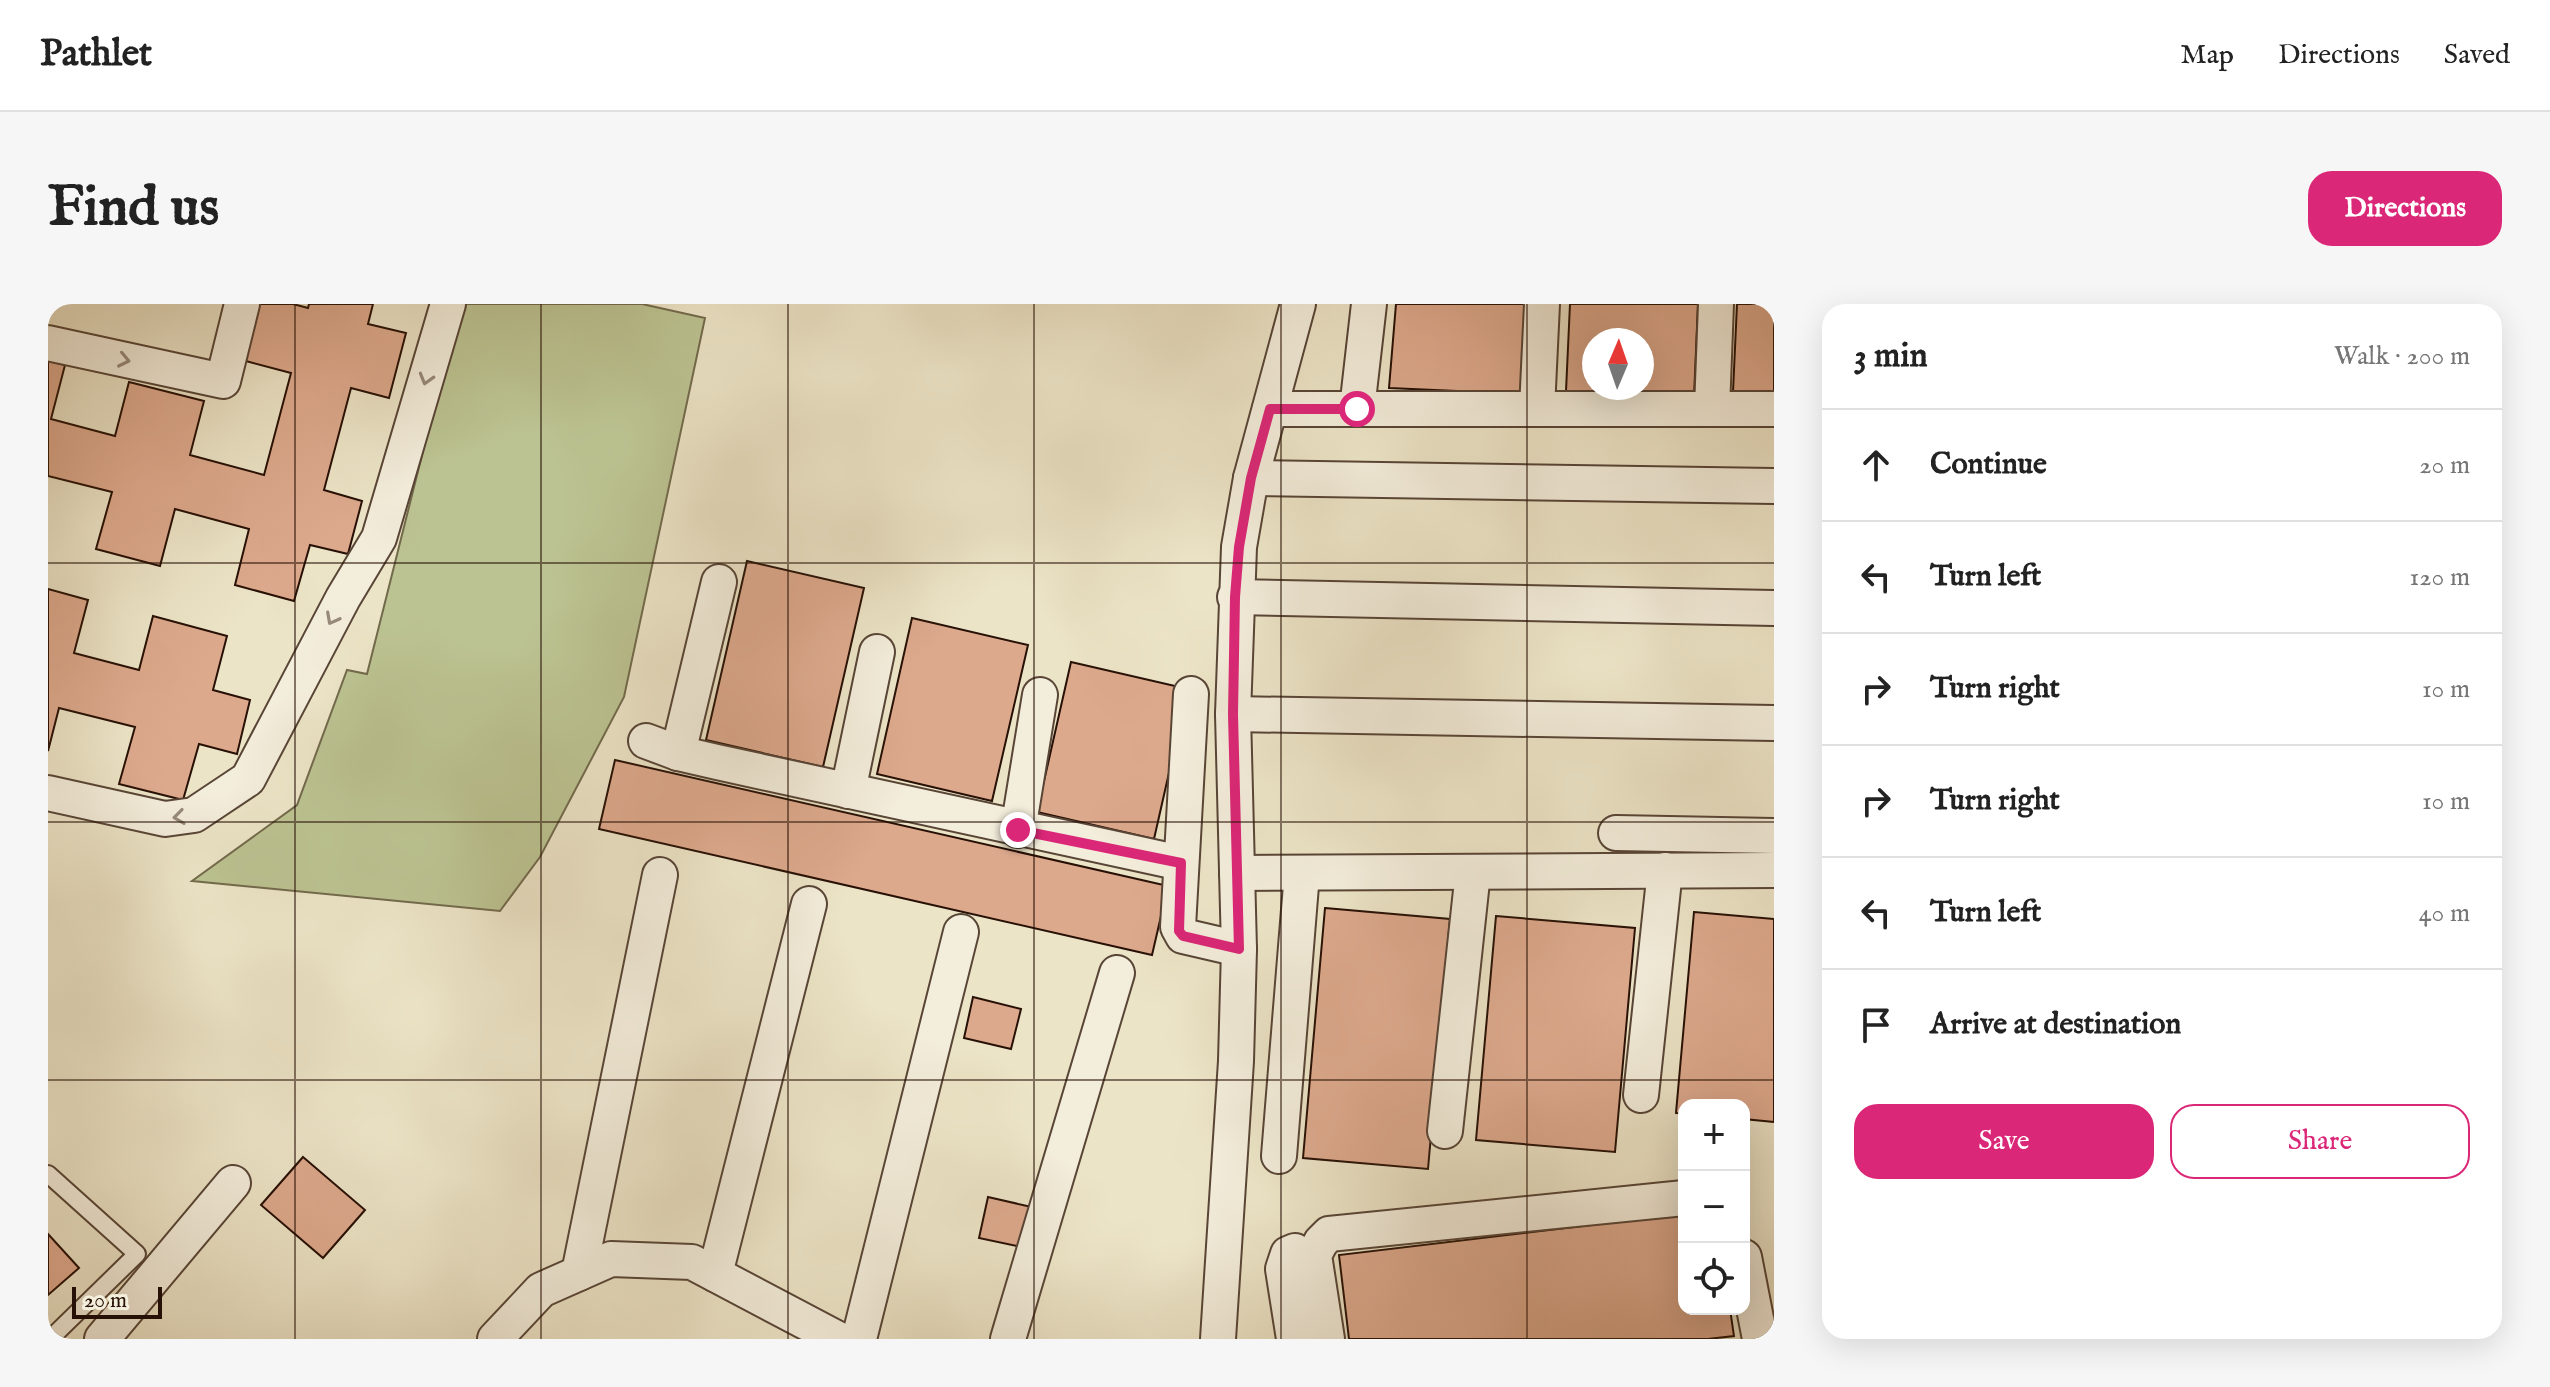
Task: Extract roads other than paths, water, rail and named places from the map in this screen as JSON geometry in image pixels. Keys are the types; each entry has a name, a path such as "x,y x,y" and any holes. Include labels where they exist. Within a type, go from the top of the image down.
{"street":[{"path":"48,343 223,381 242,304"},
{"path":"48,793 165,819 194,815 248,779 343,598 379,538 448,304"},
{"path":"1218,1339 1236,1061 1239,949 1233,714 1235,597 1239,547 1251,478 1298,304"},
{"path":"1357,409 1369,304"},
{"path":"1537,409 1542,304"},
{"path":"1712,409 1716,304"},
{"path":"1270,409 1774,409"},
{"path":"1251,478 1774,486"},
{"path":"678,753 719,582"},
{"path":"1235,597 1774,608"},
{"path":"848,791 877,652"},
{"path":"1191,694 1179,931 1183,936 1239,949"},
{"path":"1018,830 1040,695"},
{"path":"1233,714 1774,723"},
{"path":"646,741 678,753 1018,830 1181,863"},
{"path":"1616,833 1774,836"},
{"path":"1641,1095 1665,870"},
{"path":"1237,873 1774,870"},
{"path":"1445,1131 1473,872"},
{"path":"1279,1156 1302,873"},
{"path":"579,1273 660,875"},
{"path":"715,1274 809,904"},
{"path":"859,1339 961,932"},
{"path":"1008,1339 1117,973"},
{"path":"102,1339 233,1183"},
{"path":"1327,1339 1314,1255 1329,1234 1678,1199"},
{"path":"1294,1339 1283,1269 1288,1254 1295,1251"},
{"path":"495,1339 541,1290 611,1259 692,1262 715,1274 791,1330 838,1339"},
{"path":"1750,1288 1760,1339"}],"lane":[{"path":"48,1174 137,1254 50,1339"}]}
